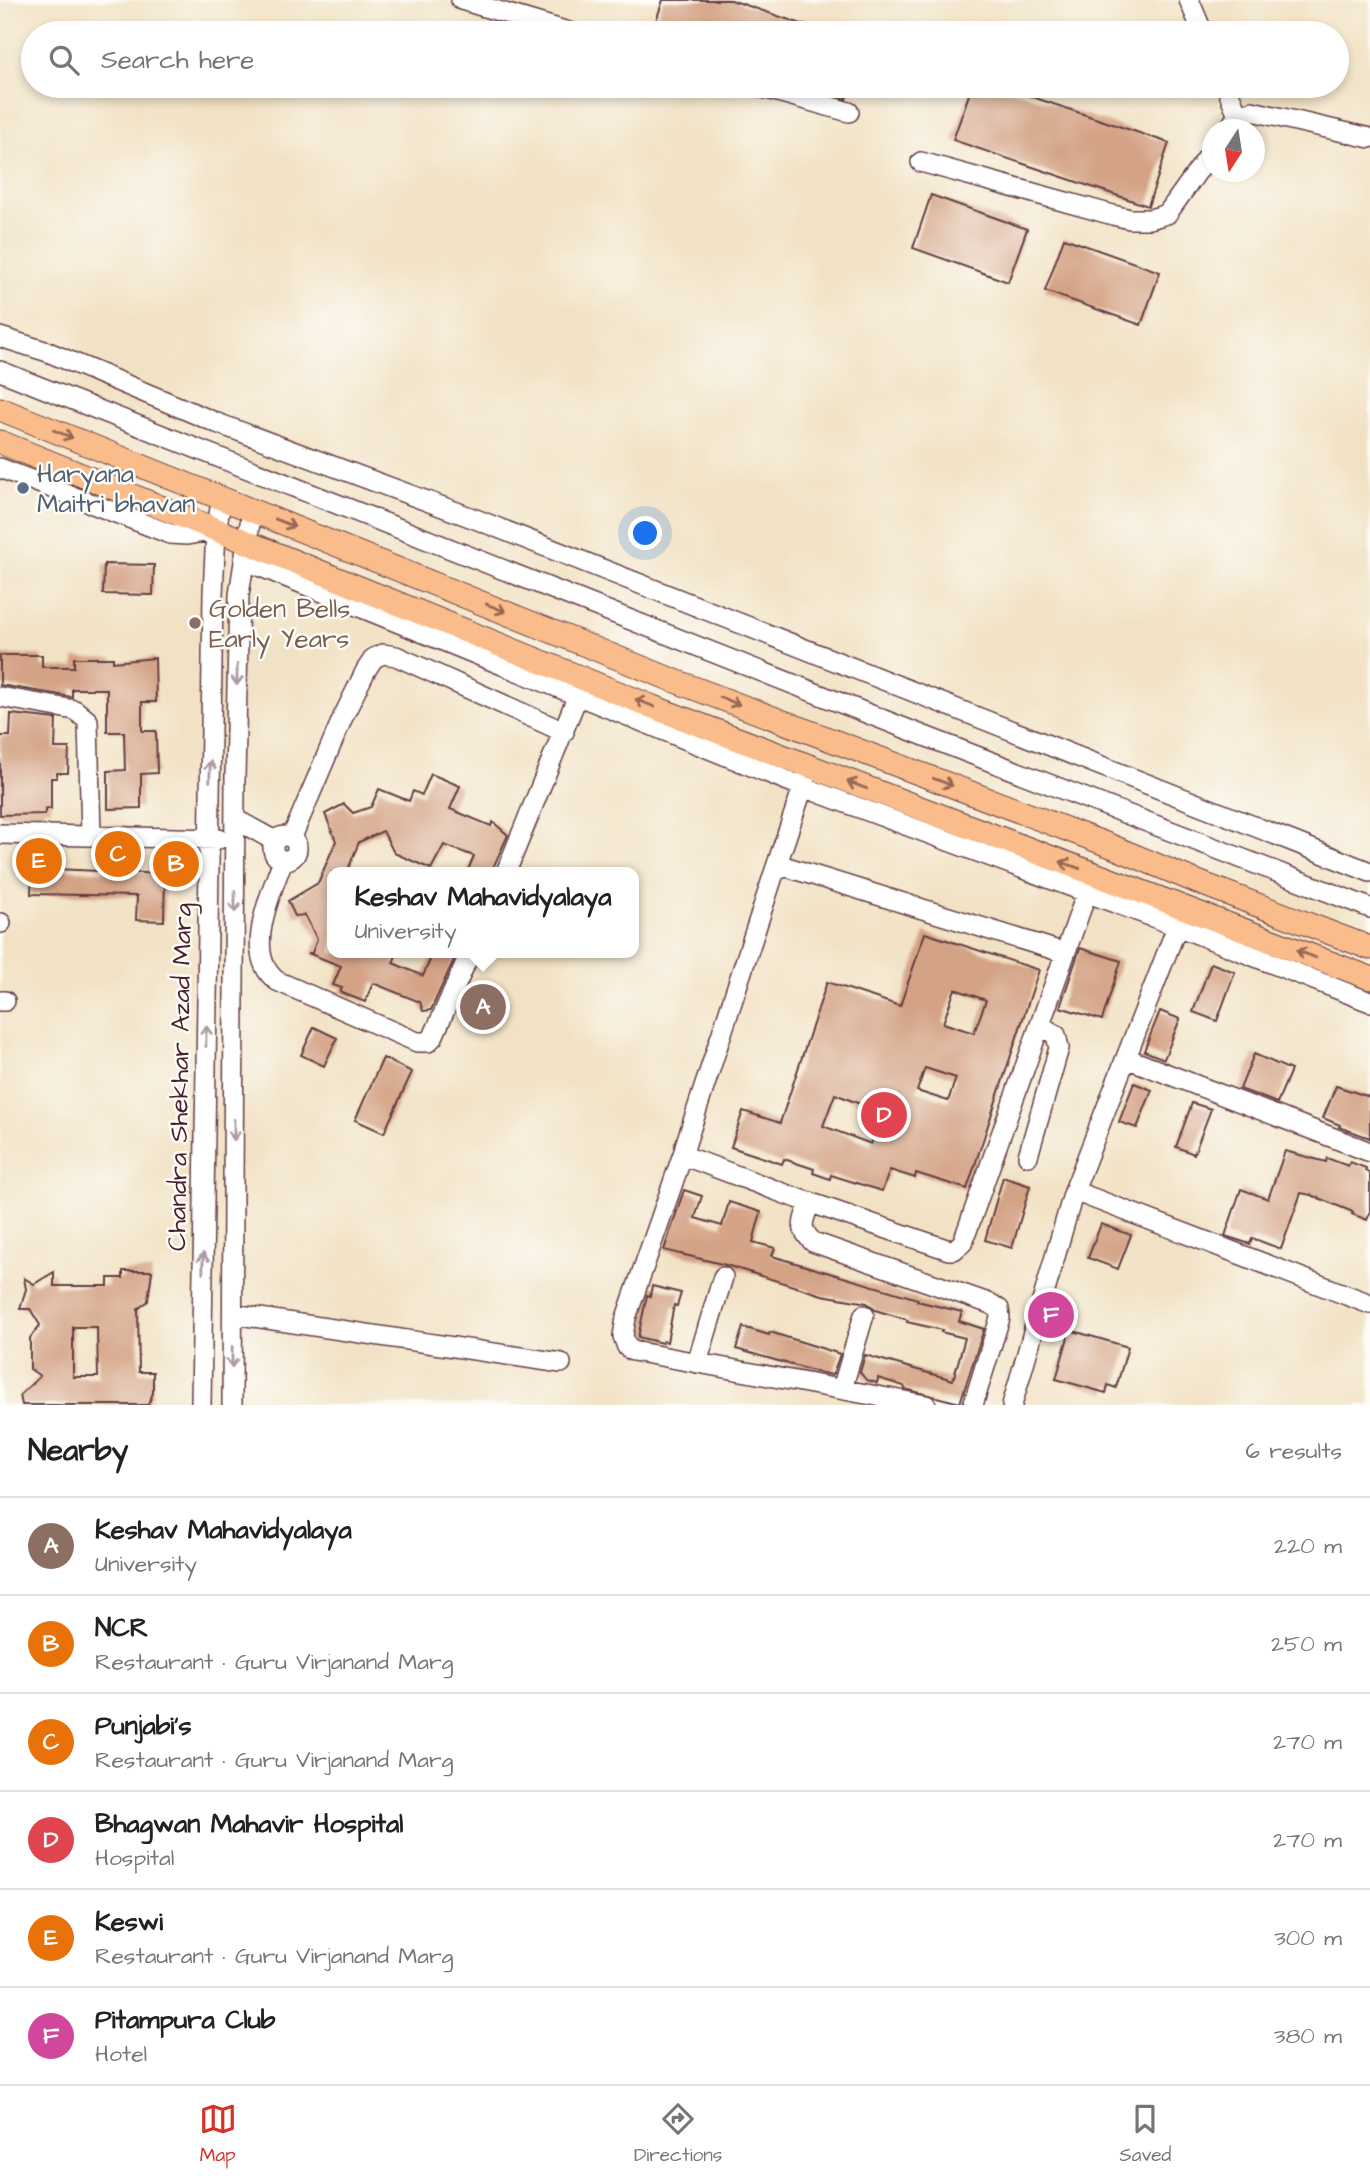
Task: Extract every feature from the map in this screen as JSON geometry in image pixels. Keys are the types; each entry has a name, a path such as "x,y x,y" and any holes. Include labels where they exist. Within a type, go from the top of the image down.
{"main road":[{"path":"0,409 670,679 1111,846 1370,948"},
{"path":"0,442 216,530 245,551 806,777 1180,917 1370,978"},
{"path":"1093,884 1111,846"}],"street":[{"path":"461,0 532,21"},
{"path":"1189,0 1198,21"},
{"path":"797,98 849,113"},
{"path":"1228,98 1232,119"},
{"path":"1238,119 1252,111 1370,138"},
{"path":"921,162 1130,219 1150,219 1167,214 1202,166"},
{"path":"0,337 48,352 217,423 478,520 1370,872"},
{"path":"0,371 934,740 1370,908"},
{"path":"0,468 170,534 187,535 216,530"},
{"name":"Chandra Shekhar Azad Marg","path":"201,1405 212,607 216,530 222,498"},
{"name":"Chandra Shekhar Azad Marg","path":"232,1405 239,595 252,510"},
{"path":"468,958 433,1037 428,1042 417,1042 277,981 268,975 263,966 261,925 283,860 274,853 366,670 374,659 383,654 396,656 564,732"},
{"path":"508,867 582,687"},
{"path":"0,697 75,710 88,721 91,836"},
{"path":"806,777 684,1151 626,1318 623,1336 627,1347 633,1351 926,1405"},
{"path":"235,819 283,839"},
{"path":"0,834 235,840"},
{"path":"775,870 787,867 1065,953"},
{"path":"684,1151 688,1158 810,1202 950,1250 959,1247 1065,953 1093,884"},
{"path":"1012,1405 1074,1191 1180,917 1370,1002"},
{"path":"1028,1156 1059,1048 1056,1035 1040,1025"},
{"path":"1126,1058 1370,1152"},
{"path":"1074,1191 1370,1304"},
{"path":"810,1202 802,1227 805,1235 813,1242 999,1309 1000,1318 973,1405"},
{"path":"696,1363 723,1277"},
{"path":"233,1314 562,1363"},
{"path":"842,1389 864,1315"}],"building":[{"path":"663,0 731,0 793,21 656,21"},
{"path":"968,98 1036,98 1169,143 1148,206 953,140"},
{"path":"931,195 1027,229 1008,282 913,248"},
{"path":"1064,238 1160,272 1141,325 1045,291"},
{"path":"104,564 154,565 153,595 103,594"},
{"path":"0,655 42,655 42,667 74,667 74,658 113,658 113,662 155,658 156,702 142,702 142,731 156,731 157,773 141,774 141,808 108,809 108,771 125,770 124,732 107,732 107,689 72,689 72,697 0,685"},
{"path":"11,714 56,719 55,748 69,748 68,773 57,773 57,778 51,778 51,809 45,809 45,814 0,815 0,736 10,736"},
{"path":"431,774 460,786 450,809 491,826 493,822 508,835 493,867 469,867 474,856 444,845 432,867 426,867 394,853 383,831 359,842 349,867 327,867 327,958 395,958 393,963 423,976 431,958 455,958 431,1010 423,1011 420,1002 373,983 365,1002 340,992 342,988 333,985 341,966 308,953 312,953 317,939 305,915 295,916 288,901 318,883 336,841 325,814 344,804 353,813 371,807 379,789 409,801 413,791 422,795"},
{"path":"32,868 165,874 164,921 136,920 137,896 31,894"},
{"path":"925,933 1039,970 967,1189 916,1173 915,1178 890,1170 882,1191 831,1175 830,1179 813,1173 814,1169 784,1159 782,1164 731,1147 743,1111 780,1123 827,982 900,1006","holes":["955,989 986,1000 974,1033 943,1023","925,1068 956,1078 948,1101 917,1091","835,1094 883,1113 871,1144 823,1126"]},
{"path":"1080,948 1121,961 1102,1020 1060,1007"},
{"path":"1211,963 1235,972 1217,1021 1193,1012"},
{"path":"1160,1011 1180,1019 1164,1059 1144,1051"},
{"path":"314,1027 337,1038 324,1066 301,1055"},
{"path":"1254,1054 1291,1070 1277,1103 1240,1089"},
{"path":"383,1058 412,1072 384,1133 355,1120"},
{"path":"1134,1083 1152,1090 1137,1128 1119,1122"},
{"path":"1336,1086 1370,1097 1370,1138 1323,1118"},
{"path":"1192,1103 1211,1109 1194,1154 1176,1147"},
{"path":"1285,1151 1326,1162 1327,1158 1348,1166 1350,1162 1366,1168 1365,1171 1370,1173 1370,1213 1367,1220 1352,1214 1353,1212 1301,1193 1281,1249 1252,1238 1250,1244 1225,1236 1241,1189 1268,1199"},
{"path":"1003,1177 1030,1186 1012,1248 985,1240"},
{"path":"684,1190 702,1196 695,1218 722,1226 729,1202 761,1212 753,1242 775,1248 772,1256 918,1299 917,1301 962,1312 959,1321 984,1329 960,1403 905,1389 904,1386 878,1378 877,1383 866,1380 860,1372 865,1355 953,1380 965,1338 907,1322 908,1320 875,1310 867,1303 822,1295 726,1265 664,1250"},
{"path":"1101,1224 1131,1235 1118,1269 1088,1258"},
{"path":"123,1271 152,1271 148,1301 138,1309 139,1372 153,1372 153,1393 148,1405 22,1405 20,1395 40,1376 30,1369 30,1338 40,1325 30,1309 20,1309 26,1289 24,1278 34,1284 54,1272 54,1286 108,1286 108,1278 123,1278","holes":["73,1327 97,1327 98,1377 73,1377"]},
{"path":"652,1286 681,1293 677,1306 674,1305 667,1342 638,1337 647,1295 650,1296"},
{"path":"743,1327 769,1335 770,1332 840,1354 834,1372 832,1375 817,1372 736,1349"},
{"path":"1070,1330 1128,1347 1116,1388 1108,1385 1106,1393 1056,1379"}],"place":[{"name":"Haryana Maitri bhavan","path":"23,488"},
{"name":"Golden Bells Early Years","path":"195,623"},
{"name":"Punjabi's","path":"118,854"},
{"name":"Keswi","path":"39,861"},
{"name":"NCR","path":"176,864"},
{"name":"Keshav Mahavidyalaya","path":"483,1007"},
{"name":"Bhagwan Mahavir Hospital","path":"884,1115"},
{"name":"Pitampura Club","path":"1051,1315"}]}
